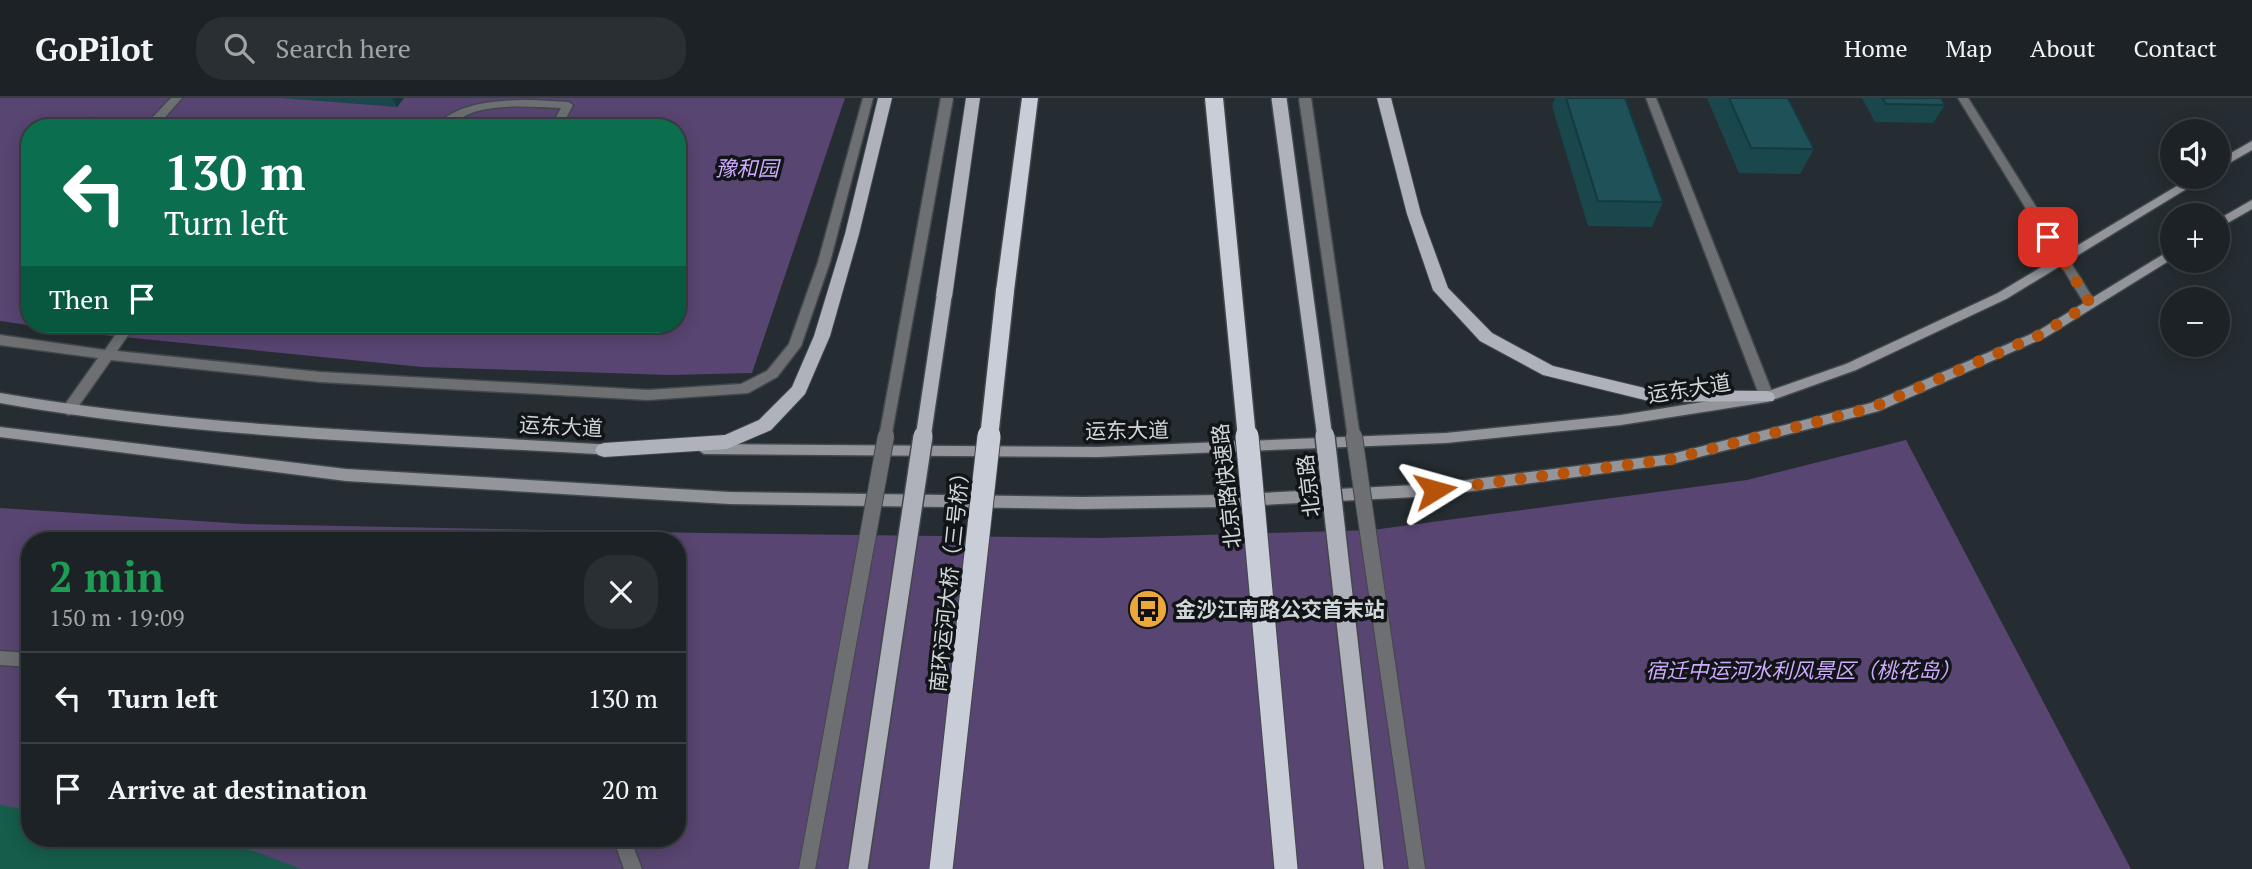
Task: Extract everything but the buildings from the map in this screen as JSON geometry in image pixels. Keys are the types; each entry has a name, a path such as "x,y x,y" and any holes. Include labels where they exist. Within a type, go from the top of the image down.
{"highway":[{"name":"南环运河大桥（三号桥）","path":"942,869 1005,291 1030,98"},
{"name":"北京路快速路","path":"1214,98 1280,780 1286,869"}],"main road":[{"path":"604,450 727,442 765,425 799,390 822,336 852,234 885,98"},
{"name":"南环运河大桥（三号桥）","path":"858,869 973,98"},
{"name":"北京路","path":"1279,98 1320,397 1374,869"},
{"path":"1384,98 1413,214 1441,290 1486,337 1549,371 1653,396 1767,397"},
{"path":"2230,158 2252,145"},
{"name":"运东大道","path":"0,398 68,410 321,434 604,450 1098,452 1446,438 1621,420 1767,397 1851,367 2002,296 2180,189"},
{"path":"2230,217 2252,204"},
{"path":"0,432 346,475 729,498 1082,503 1223,501 1435,490 1672,459 1874,407 2042,334 2160,260"}],"lane":[{"path":"158,119 177,98"},
{"path":"0,340 108,355 320,377 621,394 710,393 743,389 772,374 795,346 824,262 868,98"},
{"path":"807,869 947,98"},
{"path":"1304,98 1417,869"},
{"path":"1651,98 1767,397"},
{"path":"1963,98 2090,303"},
{"path":"444,119 462,107 513,102 568,106 560,119"},
{"path":"68,410 124,333"},
{"path":"0,658 21,659"},
{"path":"624,847 633,869"}],"green space":[{"name":"豫和园","path":"0,98 845,98 752,373 671,375 422,367 83,333 686,333 686,119 21,119 21,324 0,321"},
{"name":"宿迁中运河水利风景区（桃花岛）","path":"1906,440 2131,869 0,869 0,508 245,524 655,532 21,532 21,847 686,847 686,533 1101,538 1372,530 1747,480"}],"shaded area":[{"path":"0,805 21,808 21,847 232,847 254,851 301,869 0,869"}],"place":[{"name":"金沙江南路公交首末站","path":"1148,609"}],"route":[{"path":"1435,490 1672,459 1874,407 2042,334 2090,303 2048,237"}]}
